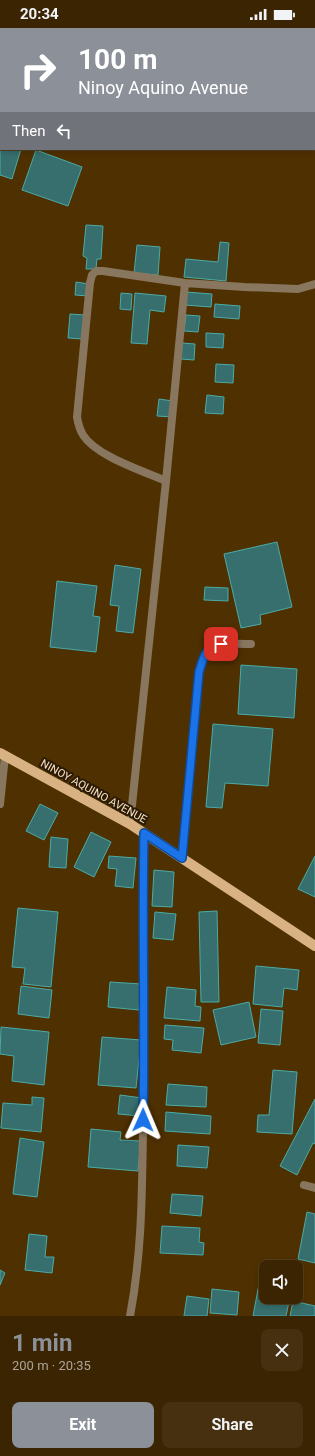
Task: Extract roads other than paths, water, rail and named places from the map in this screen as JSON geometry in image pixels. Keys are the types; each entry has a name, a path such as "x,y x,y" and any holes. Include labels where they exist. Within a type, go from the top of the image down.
{"main road":[{"name":"NINOY AQUINO AVENUE","path":"2,754 130,824 315,946"}],"street":[{"path":"166,481 105,454 93,447 82,434 76,417 92,275 96,271 103,271 185,283 298,289 315,284"},
{"path":"130,824 185,283"},
{"path":"182,858 199,672 203,657 210,648 221,644 251,644"},
{"path":"0,804 2,754"},
{"path":"130,1316 137,1280 142,1224 144,1046 142,922 144,833"},
{"path":"304,1186 315,1188"}]}
